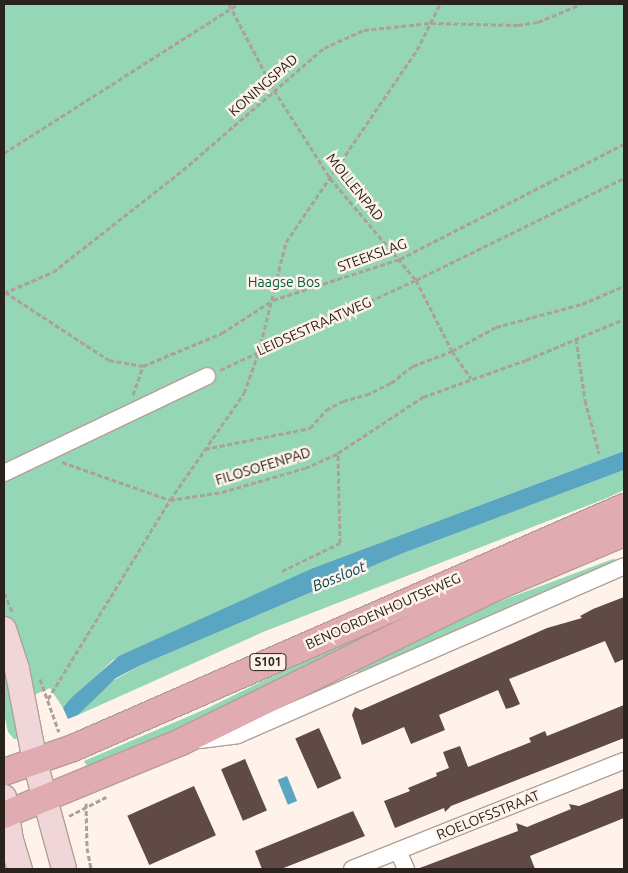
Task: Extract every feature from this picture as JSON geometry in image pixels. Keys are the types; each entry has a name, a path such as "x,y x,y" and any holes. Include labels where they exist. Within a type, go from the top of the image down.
{"main road":[{"name":"BENOORDENHOUTSEWEG","path":"4,772 81,744 624,507"},
{"name":"BENOORDENHOUTSEWEG","path":"5,808 45,798 181,742 484,593 624,533"},
{"path":"4,629 17,669 35,762 64,869"},
{"path":"5,808 11,840 20,869"}],"street":[{"path":"4,473 207,376"},
{"name":"BENOORDENHOUTSEWEG","path":"181,742 238,735 624,566"},
{"name":"ROELOFSSTRAAT","path":"352,869 624,761"},
{"path":"398,851 406,869"}],"path":[{"name":"MOLLENPAD","path":"228,4 232,8 274,90 330,178 416,280 452,351 471,378"},
{"path":"4,153 238,4"},
{"path":"48,699 170,500 244,393 259,350 273,300 286,242 417,50 440,4"},
{"name":"KONINGSPAD","path":"4,292 53,272 183,170 316,53 354,33 431,23 518,25 538,22 581,4"},
{"name":"STEEKSLAG","path":"143,366 222,333 273,300 400,260 624,144"},
{"name":"LEIDSESTRAATWEG","path":"207,376 259,350 416,280 624,178"},
{"path":"205,449 310,428 326,410 343,401 366,395 391,383 413,366 452,351 496,327 582,304 624,286"},
{"path":"4,292 109,360 143,366 127,415"},
{"name":"FILOSOFENPAD","path":"170,500 222,492 305,468 338,453 424,397 471,378 526,360 624,319"},
{"path":"576,338 585,400 599,453"},
{"path":"282,571 340,543 338,453"},
{"path":"45,455 170,500"},
{"path":"87,807 86,832 91,869"}],"green space":[{"name":"Haagse Bos","path":"4,4 624,4 624,451 370,547 113,660 63,708 50,688 18,702 20,739 14,739 8,732 4,714"},
{"path":"624,470 624,490 607,498 263,632 78,715 109,683 141,665 401,554"},
{"path":"583,535 210,715 87,766 84,761 208,708 344,641"},
{"path":"613,559 622,561 358,673 354,670 466,614"}],"water":[{"name":"Bossloot","path":"624,451 624,470 401,554 141,665 116,678 78,715 68,719 63,708 70,699 119,656 311,569"},
{"path":"287,776 297,801 288,805 278,780"}],"building":[{"path":"624,597 624,659 615,663 605,641 509,679 520,704 513,707 506,709 498,690 439,715 445,730 411,744 404,727 362,745 352,715 355,707 361,710 547,628 582,618 580,616 593,609"},
{"path":"624,705 624,738 451,806 445,812 444,808 395,828 384,801 410,791 408,788 437,776 436,773 449,768 443,752 460,746 468,767 531,742 529,738 545,731 547,736"},
{"path":"319,728 341,778 318,789 295,739"},
{"path":"245,759 267,811 243,821 221,769"},
{"path":"194,786 216,835 149,865 127,816"},
{"path":"624,788 624,818 530,856 535,869 417,869 518,831 516,823 527,827 571,809 569,804 579,806"},
{"path":"353,811 365,836 281,869 262,869 255,851"}]}
